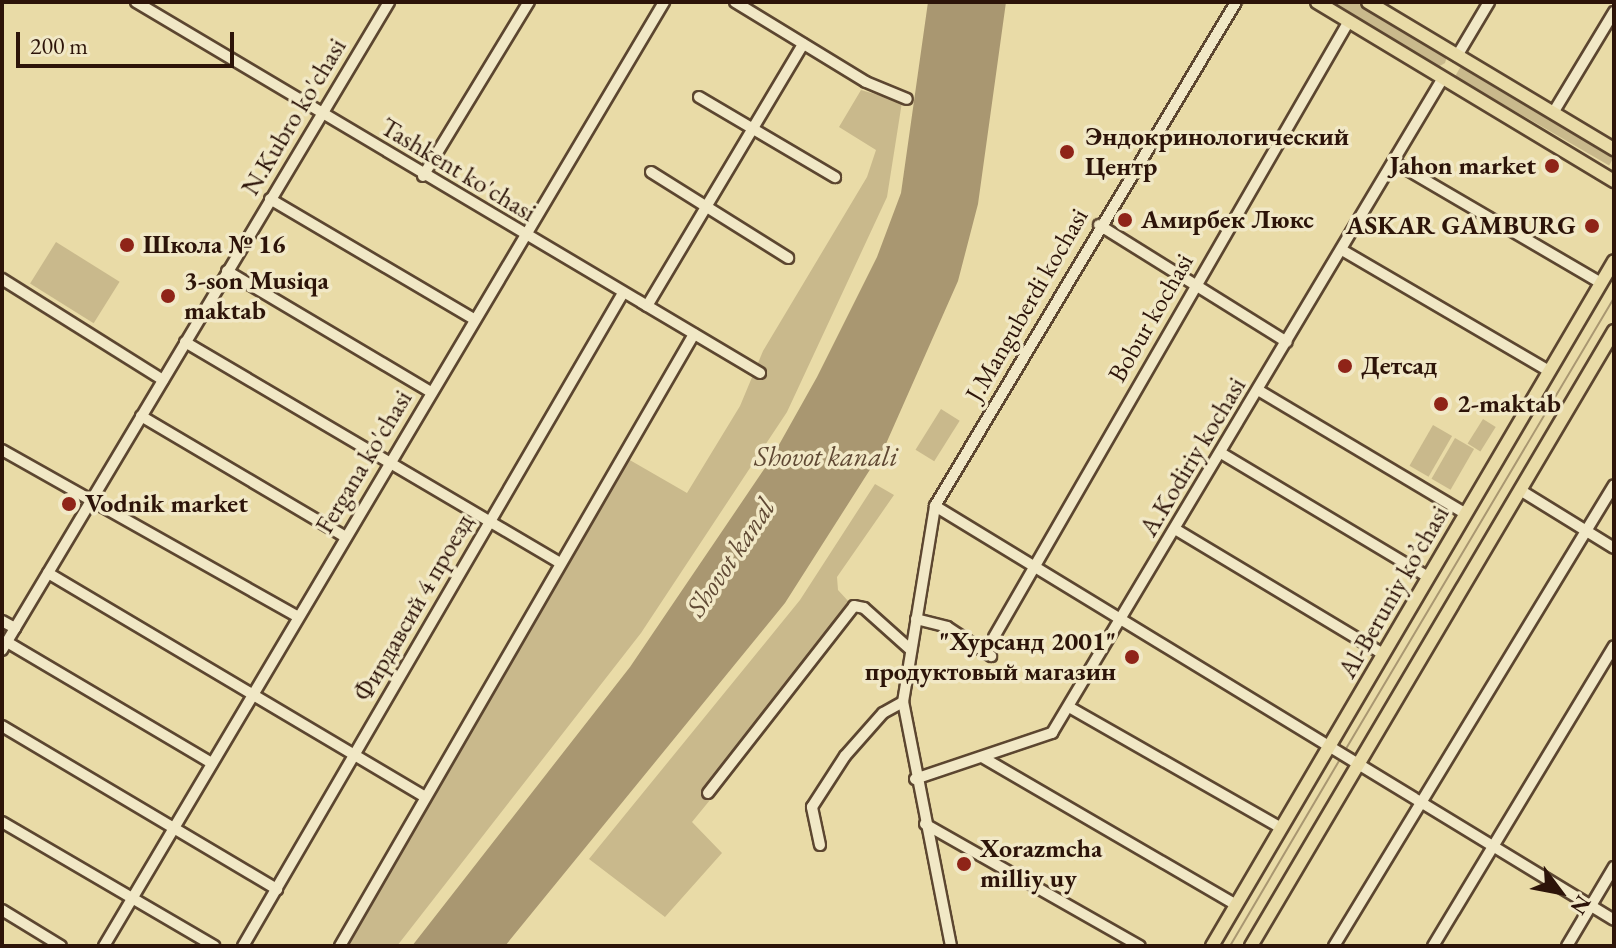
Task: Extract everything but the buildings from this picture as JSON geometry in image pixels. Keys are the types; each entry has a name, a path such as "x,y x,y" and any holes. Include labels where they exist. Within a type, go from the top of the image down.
{"main road":[{"path":"1317,2 1614,181"},
{"path":"1368,2 1614,149"},
{"name":"Al-Beruniy ko’chasi","path":"1212,946 1614,261"},
{"path":"1251,946 1614,331"}],"street":[{"name":"Tashkent ko'chasi","path":"136,2 423,176 760,373"},
{"name":"N.Kubro ko'chasi","path":"4,646 389,2"},
{"path":"423,176 529,2"},
{"name":"Fergana ko'chasi","path":"104,946 664,2"},
{"path":"735,2 803,44 907,99"},
{"name":"J.Manguberdi kochasi","path":"949,945 915,779 903,702 935,506 1099,225 1236,2"},
{"path":"1457,56 1489,2"},
{"path":"1553,113 1614,12"},
{"name":"Bobur kochasi","path":"994,637 1029,567 1349,21"},
{"path":"647,306 803,44"},
{"name":"A.Kodiriy kochasi","path":"915,779 1052,733 1443,78"},
{"path":"699,97 835,177"},
{"path":"1394,162 1601,283"},
{"path":"651,172 788,258"},
{"path":"270,199 474,319"},
{"path":"1099,225 1287,342"},
{"path":"1342,250 1549,371"},
{"path":"227,271 431,392"},
{"path":"2,279 163,380"},
{"name":"Фирдавсий 4 проезд","path":"243,946 623,293"},
{"path":"340,946 694,334"},
{"path":"185,342 560,563"},
{"path":"1258,390 1466,514"},
{"path":"141,416 346,537"},
{"path":"2,450 298,617"},
{"path":"1221,453 1428,577"},
{"path":"1334,946 1614,485"},
{"path":"1520,490 1614,548"},
{"path":"935,506 1029,567 1614,920"},
{"path":"1175,529 1383,654"},
{"path":"48,573 426,797"},
{"path":"708,793 854,606 864,608 911,650"},
{"path":"916,619 947,627 991,656"},
{"path":"2,621 15,628"},
{"path":"4,646 212,763"},
{"path":"1433,946 1614,646"},
{"path":"820,845 812,807 845,756 883,713 903,702"},
{"path":"1069,707 1281,828"},
{"path":"2,726 277,889"},
{"path":"982,757 1236,905"},
{"path":"2,822 214,946"},
{"path":"925,824 1140,946"},
{"path":"1567,946 1614,867"},
{"path":"2,910 61,946"}],"shaded area":[{"path":"1329,2 1356,2 1447,56 1445,63 1438,67"},
{"path":"1461,66 1614,154 1609,165 1455,76"},
{"path":"861,90 902,102 887,197 787,412 641,633 397,946 343,946 628,459 687,493 740,406 763,351 867,177 876,150 839,127"},
{"path":"56,242 120,282 94,323 30,284"},
{"path":"941,409 960,421 934,461 916,450"},
{"path":"1483,419 1496,427 1480,452 1468,444"},
{"path":"1433,425 1452,436 1429,477 1410,466"},
{"path":"1455,438 1474,449 1451,490 1432,479"},
{"path":"875,484 894,495 837,577 838,590 849,602 701,792 710,800 692,822 722,853 665,917 589,859 800,600"}],"water":[{"name":"Shovot kanali","path":"928,2 1006,2 978,204 958,281 885,446 785,603 505,946 412,946 630,667 771,459 817,377 877,257 901,193"}],"waterway":[{"path":"1347,747 1614,298"},
{"path":"1230,946 1339,761"}],"place":[{"name":"Эндокринологический Центр","path":"1067,152"},
{"name":"Jahon market","path":"1552,166"},
{"name":"Амирбек Люкс","path":"1125,220"},
{"name":"ASKAR GAMBURG","path":"1592,226"},
{"name":"Школа № 16","path":"127,245"},
{"name":"3-son Musiqa maktab","path":"168,296"},
{"name":"Детсад","path":"1345,366"},
{"name":"2-maktab","path":"1441,404"},
{"name":"Vodnik market","path":"69,504"},
{"name":"\"Хурсанд 2001\" продуктовый магазин","path":"1132,657"},
{"name":"Xorazmcha milliy uy","path":"964,864"}],"water label":[{"name":"Shovot kanal","path":"730,557"}]}
